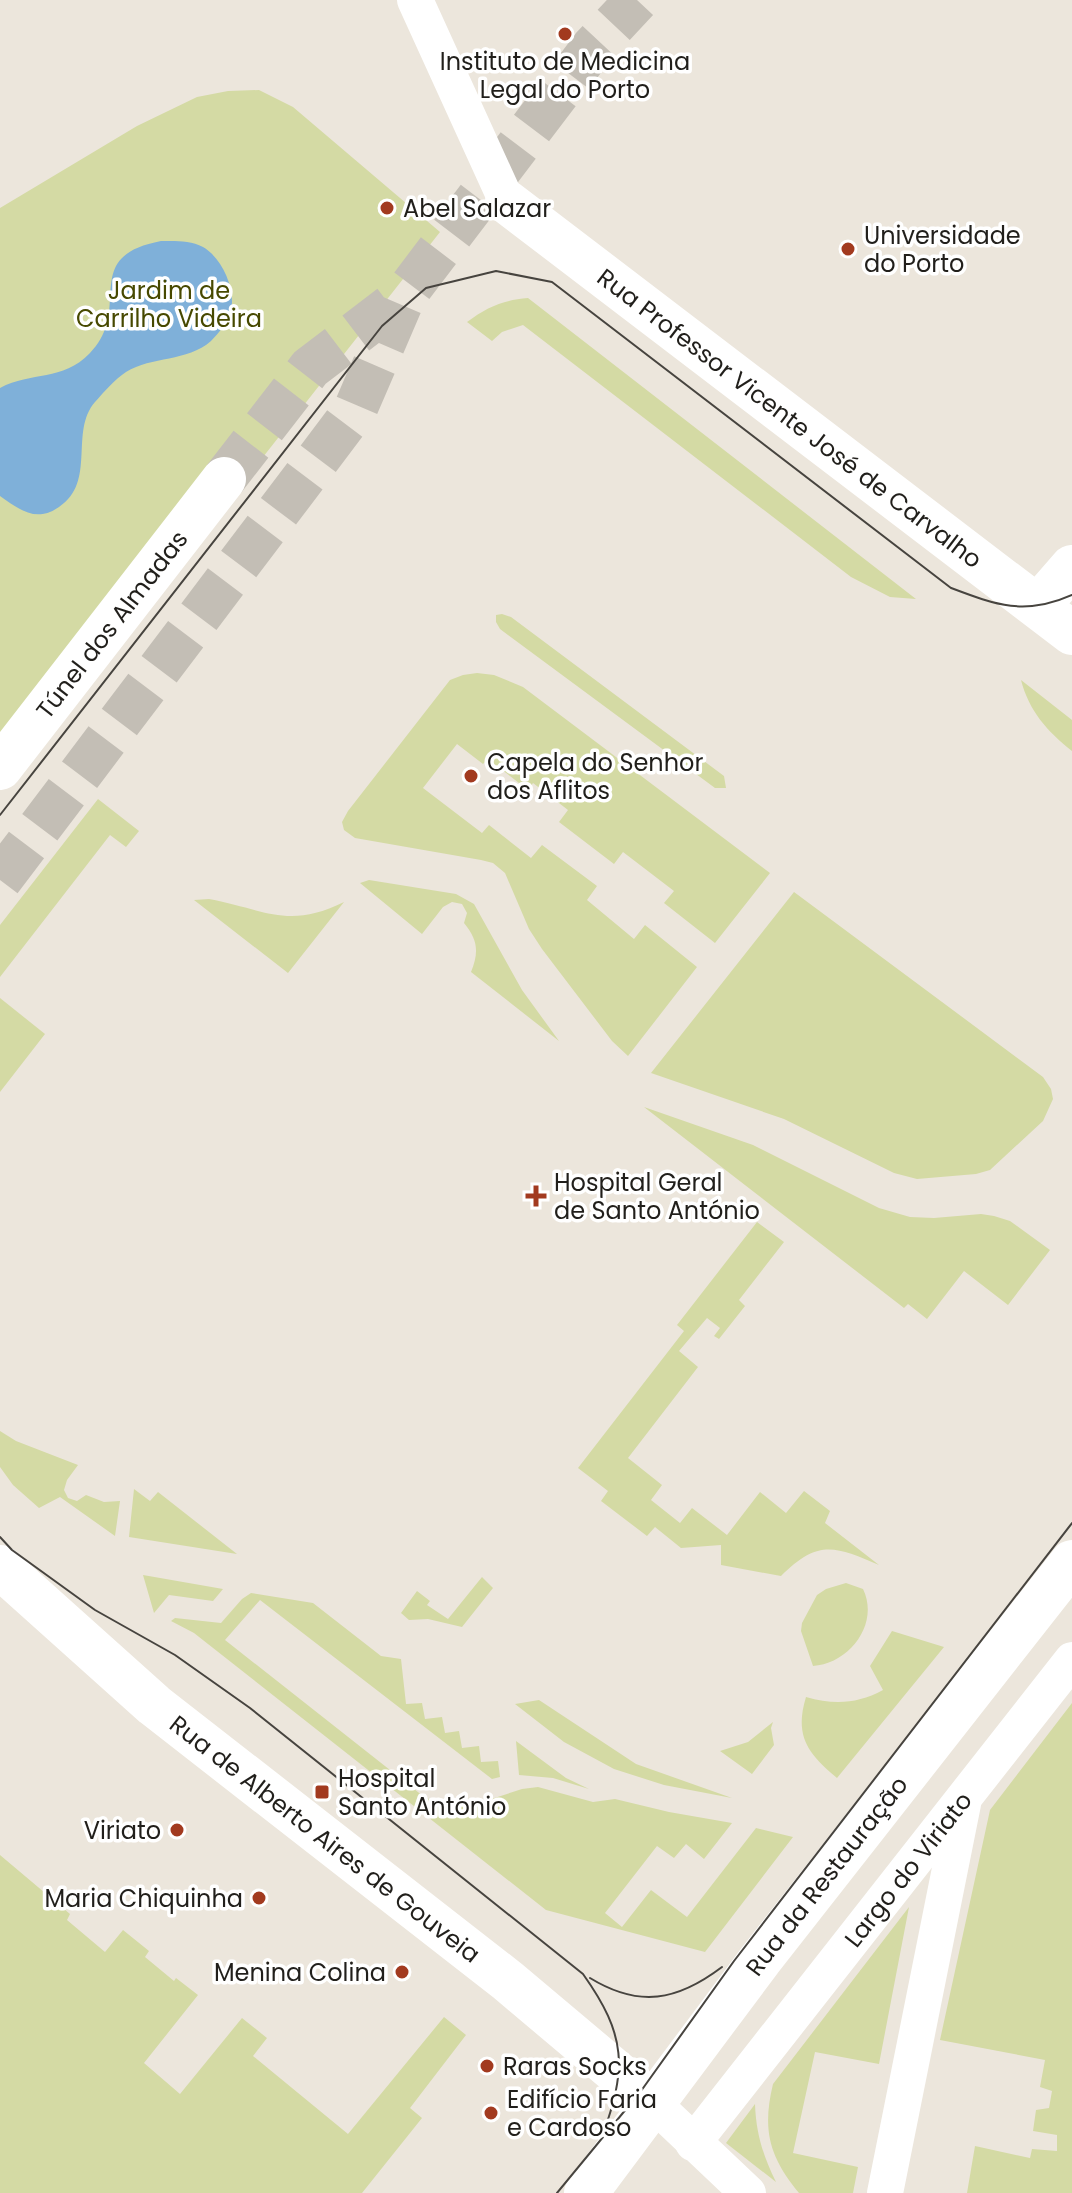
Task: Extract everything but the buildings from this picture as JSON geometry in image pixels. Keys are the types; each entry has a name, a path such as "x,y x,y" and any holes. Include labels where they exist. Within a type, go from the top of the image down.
{"main road":[{"name":"Rua Professor Vicente José de Carvalho","path":"507,202 1072,633"},
{"name":"Túnel dos Almadas","path":"0,768 224,479"},
{"path":"1038,606 1072,567"},
{"name":"Rua da Restauração","path":"586,2193 760,1960 1072,1562"},
{"name":"Rua de Alberto Aires de Gouveia","path":"0,1567 154,1705 508,1981 654,2104"}],"street":[{"path":"415,0 507,202"},
{"path":"964,1799 1072,1660"},
{"name":"Largo do Viriato","path":"693,2143 964,1799"},
{"name":"Largo do Viriato","path":"885,2193 964,1799"},
{"path":"654,2104 748,2193"}],"green space":[{"name":"Jardim de Carrilho Videira","path":"259,90 293,107 440,232 237,490 0,742 0,208 137,126 197,97 228,91"},
{"path":"528,298 916,599 890,597 851,577 523,325 502,332 492,341 467,322 496,305"},
{"path":"496,615 511,617 724,776 726,788 715,788 500,629"},
{"path":"477,673 494,675 523,687 770,873 715,943 664,903 674,891 623,852 614,864 559,822 568,810 533,783 528,790 488,759 483,764 457,744 423,788 482,833 489,825 531,858 542,845 597,886 587,900 634,939 645,925 697,967 628,1056 612,1041 542,949 529,929 505,873 493,863 355,838 344,830 342,822 348,811 450,680"},
{"path":"1021,680 1072,720 1072,751 1040,720"},
{"path":"98,799 139,831 126,847 110,835 0,977 0,925"},
{"path":"369,880 456,894 474,904 522,990 559,1041 471,972 476,946 464,923 467,913 462,904 452,902 443,907 422,934 360,883"},
{"path":"794,892 1043,1077 1053,1099 1043,1121 990,1170 917,1179 894,1173 784,1119 651,1073"},
{"path":"209,899 291,916 307,915 344,902 288,973 194,900"},
{"path":"0,998 45,1034 0,1092"},
{"path":"644,1107 753,1145 879,1208 910,1217 994,1216 1010,1221 1050,1250 1008,1305 964,1271 927,1319 908,1304 904,1308"},
{"path":"757,1222 784,1242 739,1300 745,1306 719,1339 714,1336 720,1328 707,1318 679,1351 698,1367 628,1458 662,1485 651,1500 680,1523 692,1508 727,1535 760,1492 786,1513 804,1491 830,1511 825,1523 879,1565 838,1550 827,1550 806,1556 781,1576 721,1565 721,1545 681,1548 655,1527 647,1536 601,1501 608,1491 578,1468 684,1331 677,1325"},
{"path":"0,1431 16,1441 78,1465 67,1480 64,1490 68,1498 77,1501 86,1495 104,1502 120,1501 115,1536 60,1497 39,1508 13,1485 0,1467"},
{"path":"134,1489 150,1501 158,1492 237,1554 129,1537"},
{"path":"143,1575 223,1589 213,1601 169,1595 154,1613"},
{"path":"482,1577 493,1588 462,1627 428,1619 409,1620 401,1613 417,1591 430,1601 427,1605 448,1619"},
{"path":"846,1583 863,1589 867,1602 864,1628 849,1650 826,1664 813,1666 801,1631 802,1623 817,1595"},
{"path":"251,1593 313,1603 381,1656 401,1659 406,1704 422,1703 425,1719 442,1717 445,1733 459,1731 462,1748 479,1746 481,1762 498,1761 500,1777 492,1779 260,1600 225,1640 423,1796 437,1803 473,1805 538,1787 593,1802 615,1799 732,1823 704,1859 686,1844 674,1858 657,1846 605,1913 622,1927 651,1890 687,1917 756,1828 793,1837 705,1952 546,1910 194,1633 171,1621 175,1618 221,1623"},
{"path":"892,1631 944,1647 837,1778 818,1761 806,1743 802,1723 806,1697 845,1702 883,1690 870,1666"},
{"path":"539,1700 636,1764 732,1798 664,1785 614,1769 564,1742 515,1704"},
{"path":"1072,1703 1072,2193 967,2193 975,2146 1030,2158 1032,2149 1057,2151 1057,2135 1033,2131 1036,2110 1049,2108 1052,2091 1040,2087 1045,2060 940,2040 990,1810"},
{"path":"773,1722 774,1745 752,1774 720,1751 748,1742"},
{"path":"516,1741 566,1778 589,1789 553,1778 519,1775"},
{"path":"0,1855 70,1914 67,1920 105,1952 123,1930 149,1951 145,1957 174,1981 176,1978 198,1995 144,2063 180,2094 242,2018 267,2038 253,2056 348,2134 444,2017 466,2035 410,2108 422,2118 362,2193 0,2193"},
{"path":"909,1907 879,2064 815,2052 793,2153 858,2167 853,2193 799,2193 781,2167 771,2142 768,2115 773,2084"},
{"path":"755,2104 761,2144 776,2182 726,2143"}],"water":[{"path":"161,241 182,241 210,252 222,266 229,284 232,302 228,319 202,348 136,367 114,382 88,414 80,471 70,497 51,512 35,514 21,510 0,496 0,388 69,368 90,353 102,336 108,319 114,272 121,259 136,249"}],"tunnel":[{"path":"0,880 355,410 404,296 593,47 637,0"},
{"path":"224,479 310,368 403,297"}],"tram line":[{"path":"0,815 382,326 426,288 496,271 552,282 951,588 1011,606 1040,605 1072,595"},
{"path":"557,2193 641,2091 734,1961 1072,1523"},
{"path":"0,1537 12,1550 95,1610 175,1655 250,1708 583,1974 608,2016 618,2053 616,2091 602,2137"},
{"path":"590,1978 625,1994 658,1996 689,1987 722,1967"}],"place":[{"name":"Instituto de Medicina Legal do Porto","path":"565,34"},
{"name":"Abel Salazar","path":"387,208"},
{"name":"Universidade do Porto","path":"848,249"},
{"name":"Capela do Senhor dos Aflitos","path":"471,776"},
{"name":"Hospital Geral de Santo António","path":"536,1196"},
{"name":"Hospital Santo António","path":"322,1792"},
{"name":"Viriato","path":"177,1830"},
{"name":"Maria Chiquinha","path":"259,1898"},
{"name":"Menina Colina","path":"402,1972"},
{"name":"Raras Socks","path":"487,2066"},
{"name":"Edifício Faria e Cardoso","path":"491,2113"}]}
